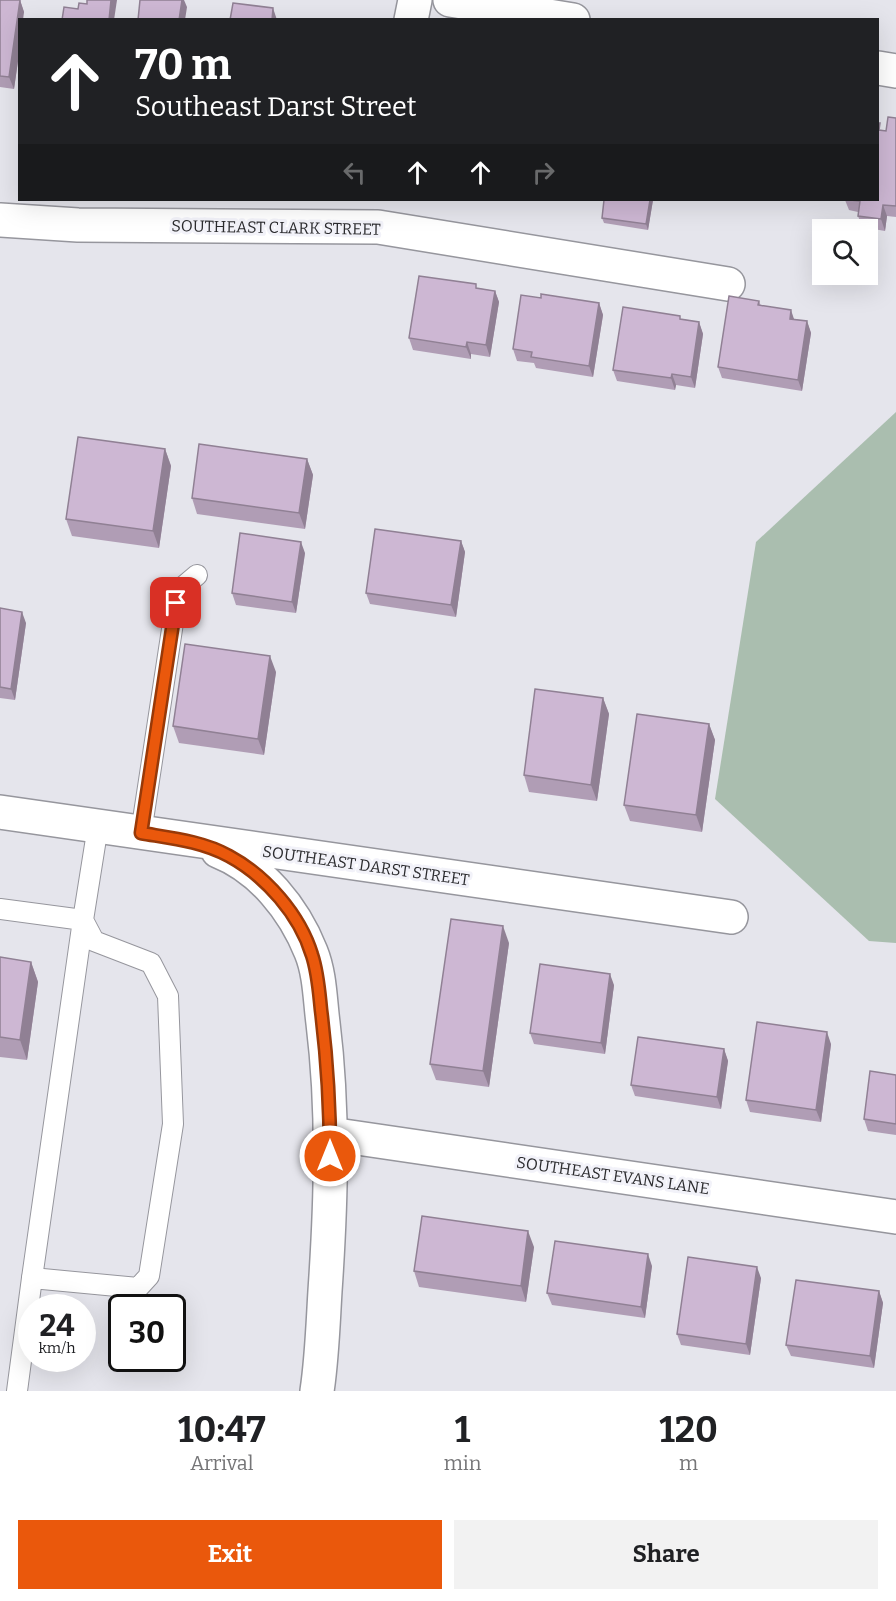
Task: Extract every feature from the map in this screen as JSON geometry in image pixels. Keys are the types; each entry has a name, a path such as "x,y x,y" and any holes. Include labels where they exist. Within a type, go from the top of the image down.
{"street":[{"path":"411,18 415,0"},
{"path":"450,0 561,18"},
{"path":"879,68 896,71"},
{"name":"SOUTHEAST CLARK STREET","path":"0,220 78,225 380,213 728,284"},
{"name":"SOUTHEAST DARST STREET","path":"0,812 731,917"},
{"path":"179,839 228,855 248,867 265,882 282,901 305,937 317,973 326,1050 330,1134 328,1244 317,1391"},
{"name":"SOUTHEAST EVANS LANE","path":"330,1134 896,1217"}],"lane":[{"path":"141,833 176,603 184,586 197,575"},
{"path":"17,1391 98,826"},
{"path":"0,909 83,920"},
{"path":"32,1278 138,1288 149,1276 173,1124 168,996 151,963 94,940 83,920"}],"green space":[{"path":"896,412 896,943 869,941 715,799 756,542"}],"building":[{"path":"0,0 20,0 9,77 0,76"},
{"path":"87,0 111,0 109,18 62,18 64,7 78,9 79,3 87,4"},
{"path":"140,0 182,0 179,18 138,18"},
{"path":"233,3 273,8 272,18 230,18"},
{"path":"888,117 896,118 896,206 883,205 881,219 858,216 860,201 879,201 879,130 886,131"},
{"path":"604,201 650,201 646,224 602,218"},
{"path":"419,276 476,284 476,288 495,291 486,345 467,342 466,347 409,338"},
{"path":"541,294 599,303 589,366 531,357 532,352 513,349 521,295 541,298"},
{"path":"729,296 759,301 758,305 791,310 790,319 807,321 798,380 718,367"},
{"path":"623,307 680,316 680,319 699,322 691,377 672,374 671,378 613,370"},
{"path":"78,437 165,449 153,531 66,519"},
{"path":"199,444 307,459 299,513 192,498"},
{"path":"375,529 461,541 451,605 366,593"},
{"path":"240,533 301,542 292,602 232,593"},
{"path":"0,608 22,612 11,689 0,687"},
{"path":"185,644 270,656 258,739 173,726"},
{"path":"535,689 603,698 591,785 524,775"},
{"path":"637,714 709,724 696,815 624,805"},
{"path":"451,919 503,926 483,1071 430,1064"},
{"path":"0,957 31,962 20,1040 0,1037"},
{"path":"540,964 610,974 601,1043 530,1033"},
{"path":"757,1022 827,1032 816,1110 746,1100"},
{"path":"638,1037 724,1049 717,1097 631,1085"},
{"path":"870,1071 896,1075 896,1124 864,1119"},
{"path":"422,1216 528,1231 521,1286 414,1271"},
{"path":"555,1241 648,1254 641,1307 547,1293"},
{"path":"688,1257 757,1267 746,1344 677,1334"},
{"path":"796,1280 879,1291 870,1356 786,1345"}],"route":[{"path":"176,603 141,833 206,846 248,867 282,901 305,937 317,973 326,1050 330,1156"}]}
